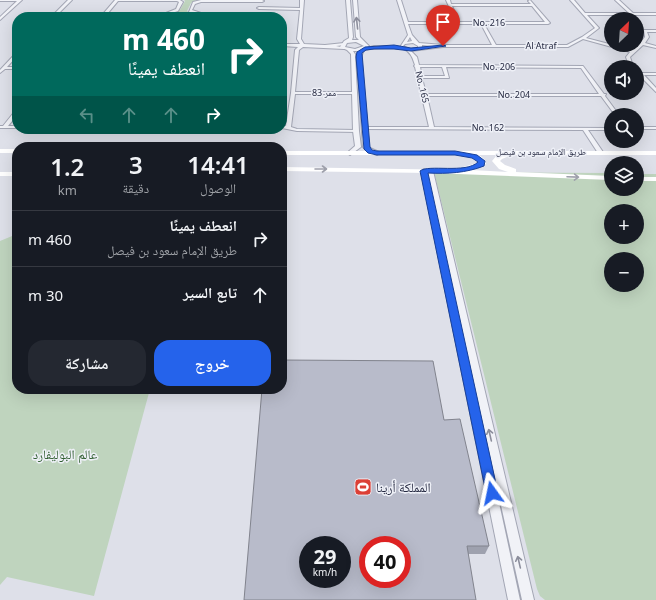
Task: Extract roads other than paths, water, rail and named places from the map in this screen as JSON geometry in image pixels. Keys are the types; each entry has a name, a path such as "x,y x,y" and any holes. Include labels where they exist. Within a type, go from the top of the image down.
{"main road":[{"path":"0,151 12,151"},
{"path":"539,152 504,155 496,161 502,168 547,176"},
{"name":"طريق الإمام سعود بن فيصل","path":"287,153 656,153"},
{"path":"444,171 472,168 482,164 482,161 475,156 455,153"},
{"path":"287,169 444,171 604,178"},
{"path":"0,170 12,170"},
{"path":"0,174 12,174"},
{"path":"644,179 656,179"}],"street":[{"path":"0,0 20,0"},
{"path":"0,19 20,0"},
{"path":"58,12 70,0"},
{"path":"107,12 117,0 178,0 181,2 177,10 172,12"},
{"path":"196,12 190,10 194,3 201,1 262,0 258,12"},
{"path":"302,0 299,39 302,45"},
{"path":"346,46 351,39 348,0"},
{"path":"355,0 358,37 364,47"},
{"path":"399,0 410,35 418,46"},
{"path":"448,0 458,23"},
{"path":"530,0 533,5"},
{"name":"Al Atraf","path":"418,46 560,46 574,43 597,28 572,0"},
{"path":"617,0 630,12"},
{"path":"451,5 533,5"},
{"name":"No. 216","path":"406,23 548,23 533,5"},
{"path":"259,8 302,8"},
{"path":"0,13 6,13"},
{"path":"584,14 604,14"},
{"path":"644,14 656,14"},
{"path":"482,23 495,46"},
{"path":"656,31 645,31 647,37 644,44 656,47"},
{"path":"404,46 410,35"},
{"path":"583,38 604,44"},
{"path":"346,46 356,41 364,47"},
{"path":"287,45 364,47 418,46"},
{"path":"287,119 293,93 297,50 302,45"},
{"path":"346,46 353,54 358,147 350,153"},
{"path":"404,46 418,46"},
{"name":"No. 165","path":"404,46 415,57 432,128"},
{"path":"415,57 418,46"},
{"path":"364,47 360,52 359,57 365,128 368,149 377,153"},
{"path":"629,60 628,57 631,52"},
{"path":"0,72 12,59"},
{"name":"No. 206","path":"416,66 582,67 604,95"},
{"path":"419,77 447,77 444,66"},
{"path":"4,68 12,68"},
{"path":"644,73 656,74"},
{"path":"644,78 656,92"},
{"name":"ممر 83","path":"293,93 354,93"},
{"name":"No. 204","path":"424,95 604,95"},
{"path":"2,127 12,117"},
{"path":"287,128 297,130 356,131"},
{"name":"No. 162","path":"365,128 604,128"},
{"path":"644,128 656,128"},
{"path":"585,129 600,152"},
{"path":"427,171 529,598"},
{"path":"427,171 514,600"}],"place":[{"name":"المملكة أرينا","path":"363,487"}],"park label":[{"name":"عالم البوليفارد","path":"65,454"}]}
